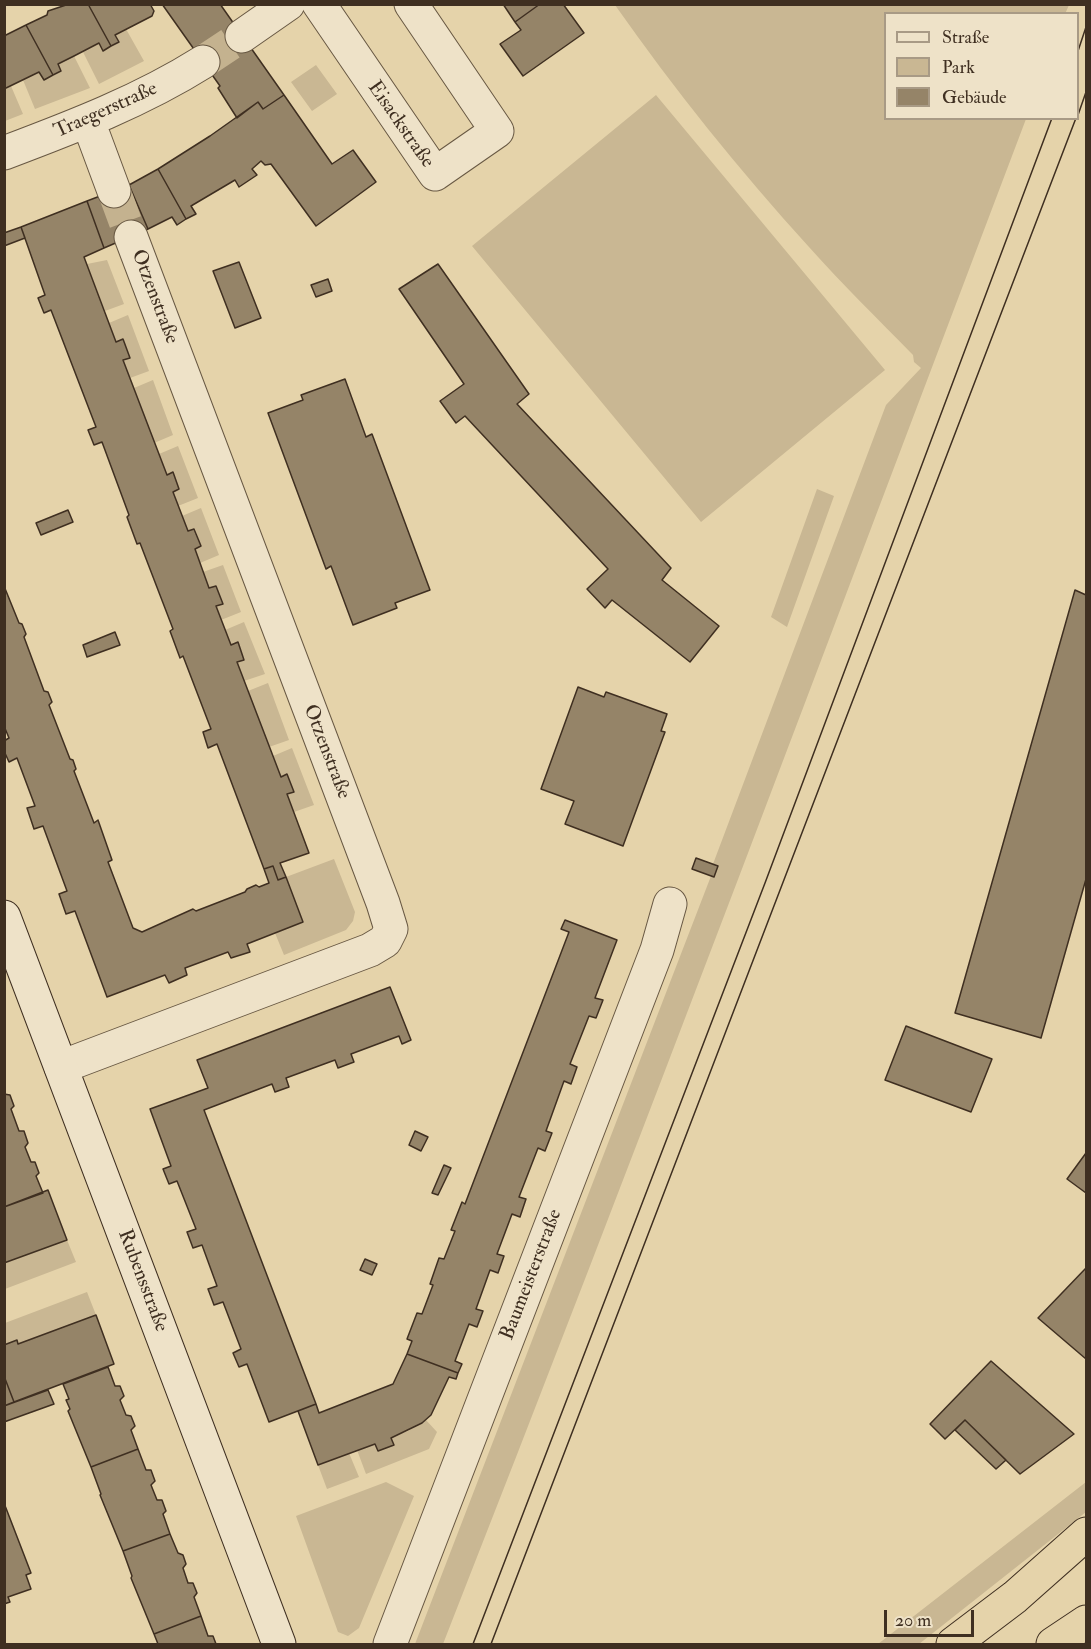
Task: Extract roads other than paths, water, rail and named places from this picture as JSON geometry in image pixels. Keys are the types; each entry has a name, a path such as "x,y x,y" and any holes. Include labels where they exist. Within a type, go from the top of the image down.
{"highway":[{"path":"953,1644 1015,1597 1086,1534"},
{"path":"1015,1597 1086,1555"},
{"path":"1053,1644 1086,1622"}],"street":[{"path":"242,36 288,4"},
{"name":"Eisackstraße","path":"319,4 435,174 497,131 411,4"},
{"name":"Traegerstraße","path":"4,153 88,121 172,81 203,62"},
{"path":"88,121 114,191"},
{"name":"Otzenstraße","path":"61,1067 370,950 385,941 391,929 131,237"},
{"name":"Baumeisterstraße","path":"390,1644 657,950 670,904"},
{"name":"Rubensstraße","path":"4,917 279,1644"}],"tunnel":[{"path":"203,62 242,36"},
{"path":"114,191 131,237"}],"tram line":[{"path":"1079,48 1086,27"},
{"path":"1079,112 1086,92"},
{"path":"473,1644 765,883 1051,120"},
{"path":"491,1644 1075,120"}]}
